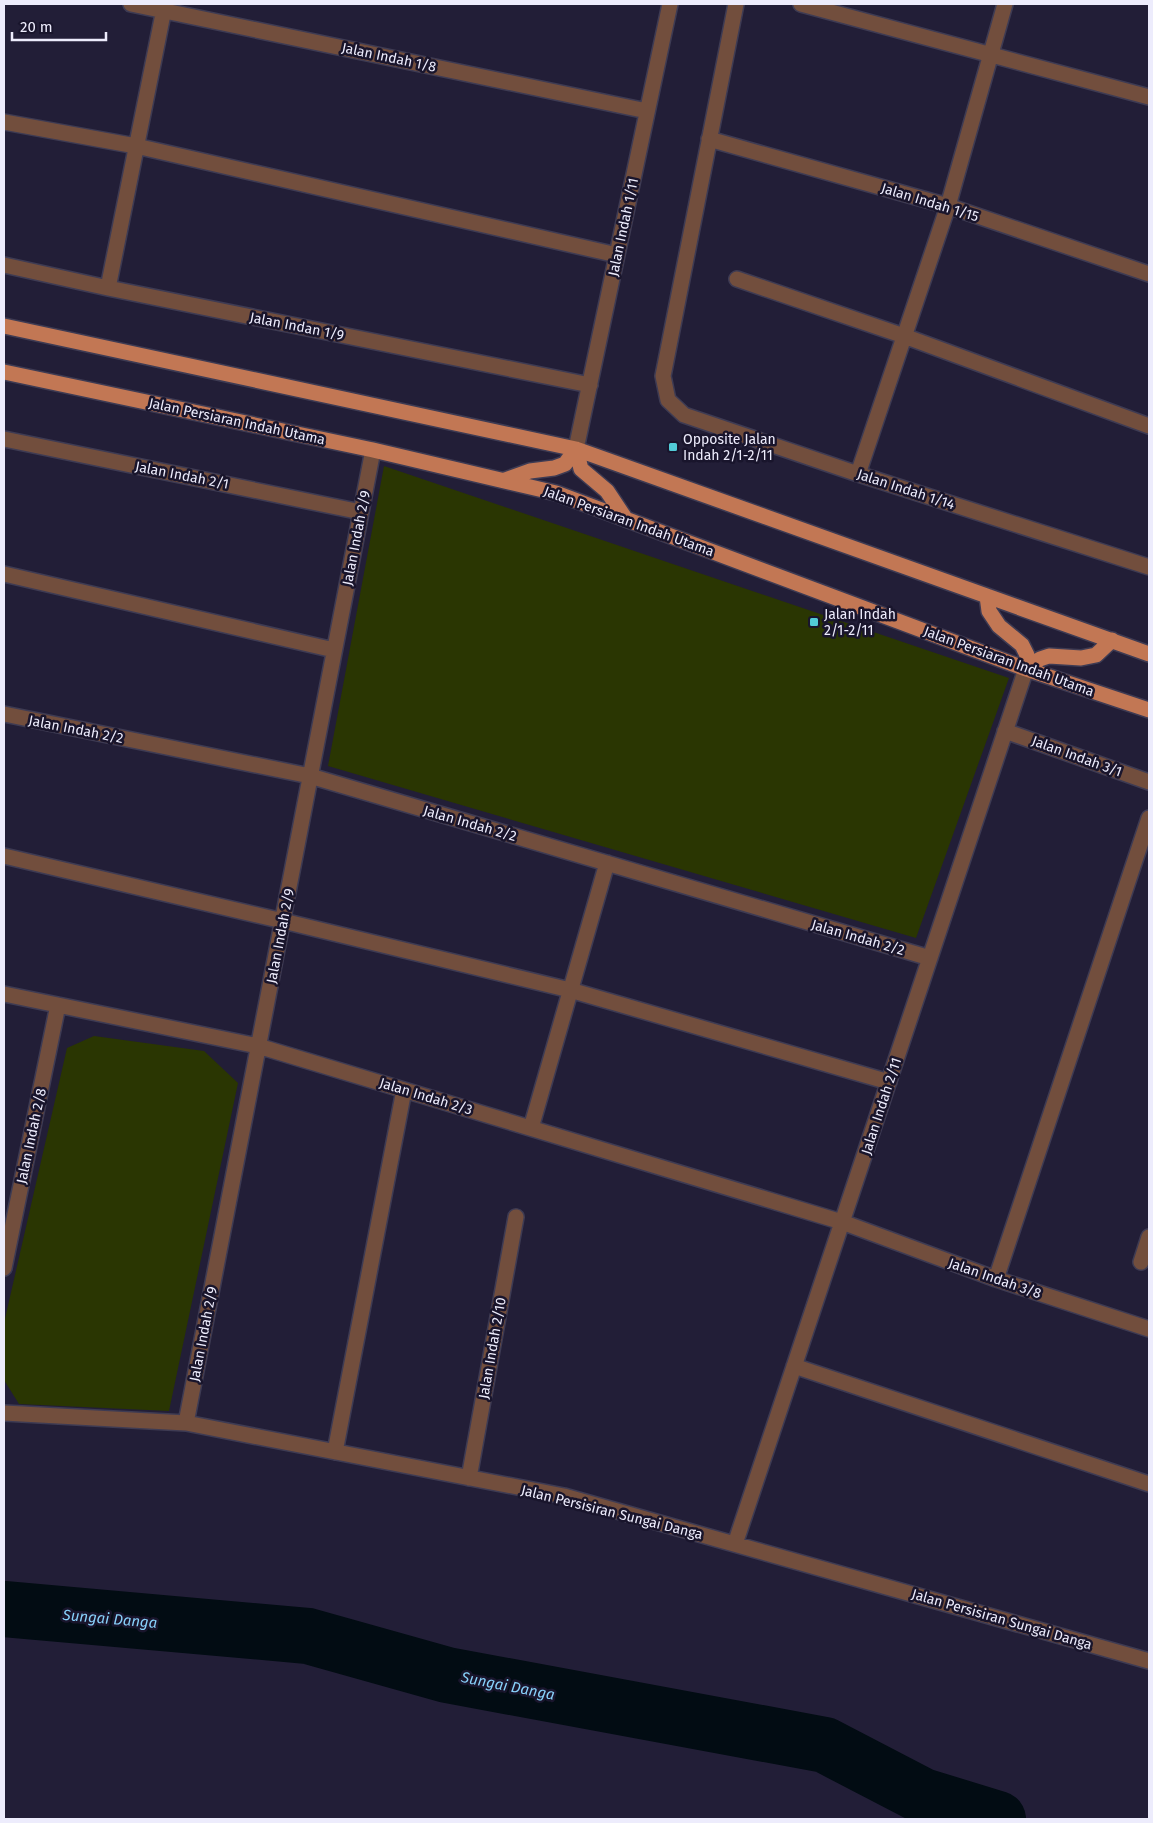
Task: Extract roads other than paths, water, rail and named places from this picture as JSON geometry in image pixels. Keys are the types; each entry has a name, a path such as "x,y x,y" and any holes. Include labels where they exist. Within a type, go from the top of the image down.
{"main road":[{"path":"4,326 576,449 1149,654"},
{"name":"Jalan Persiaran Indah Utama","path":"4,372 373,450 556,492 1026,669 1149,710"},
{"path":"505,480 530,471 554,468 565,464 576,449"},
{"path":"576,449 581,469 607,492 626,518"},
{"path":"987,596 989,611 999,626 1022,645 1028,654 1026,669"},
{"path":"1026,669 1040,659 1049,656 1081,658 1096,655 1112,640"}],"street":[{"name":"Jalan Indah 1/8","path":"130,4 164,7 647,111"},
{"name":"Jalan Indah 1/11","path":"576,449 670,4"},
{"path":"709,139 736,4"},
{"path":"801,4 1149,97"},
{"path":"858,474 948,206 1005,4"},
{"path":"108,288 164,7"},
{"path":"4,122 136,146 617,255"},
{"name":"Jalan Indah 1/15","path":"709,139 948,206 1149,274"},
{"name":"Jalan Indah 1/14","path":"709,139 663,376 668,400 684,415 858,474 1149,567"},
{"name":"Jalan Indan 1/9","path":"4,265 108,288 590,385"},
{"path":"737,279 904,336 1149,426"},
{"name":"Jalan Indah 2/1","path":"4,439 361,512"},
{"name":"Jalan Indah 2/9","path":"186,1423 373,450"},
{"path":"4,574 334,650"},
{"name":"Jalan Indah 2/11","path":"735,1544 1026,669"},
{"name":"Jalan Indah 2/2","path":"4,714 310,776 930,958"},
{"name":"Jalan Indah 3/1","path":"1005,731 1149,782"},
{"path":"996,1279 1149,818"},
{"path":"4,856 283,920 570,990 888,1082"},
{"path":"531,1128 607,863"},
{"name":"Jalan Indah 2/3","path":"4,994 258,1046 842,1222"},
{"name":"Jalan Indah 2/8","path":"4,1268 58,1005"},
{"path":"335,1452 404,1090"},
{"name":"Jalan Indah 2/10","path":"469,1478 516,1218"},
{"name":"Jalan Indah 3/8","path":"842,1222 996,1279 1149,1329"},
{"path":"1141,1262 1149,1237"},
{"path":"794,1366 1149,1484"},
{"name":"Jalan Persisiran Sungai Danga","path":"4,1413 186,1423 564,1496 1149,1661"}],"waterway":[{"name":"Sungai Danga","path":"4,1609 308,1636 447,1675 825,1745 923,1796 998,1819"}],"place":[{"name":"Opposite Jalan Indah 2/1-2/11","path":"673,447"},
{"name":"Jalan Indah 2/1-2/11","path":"814,622"}]}
